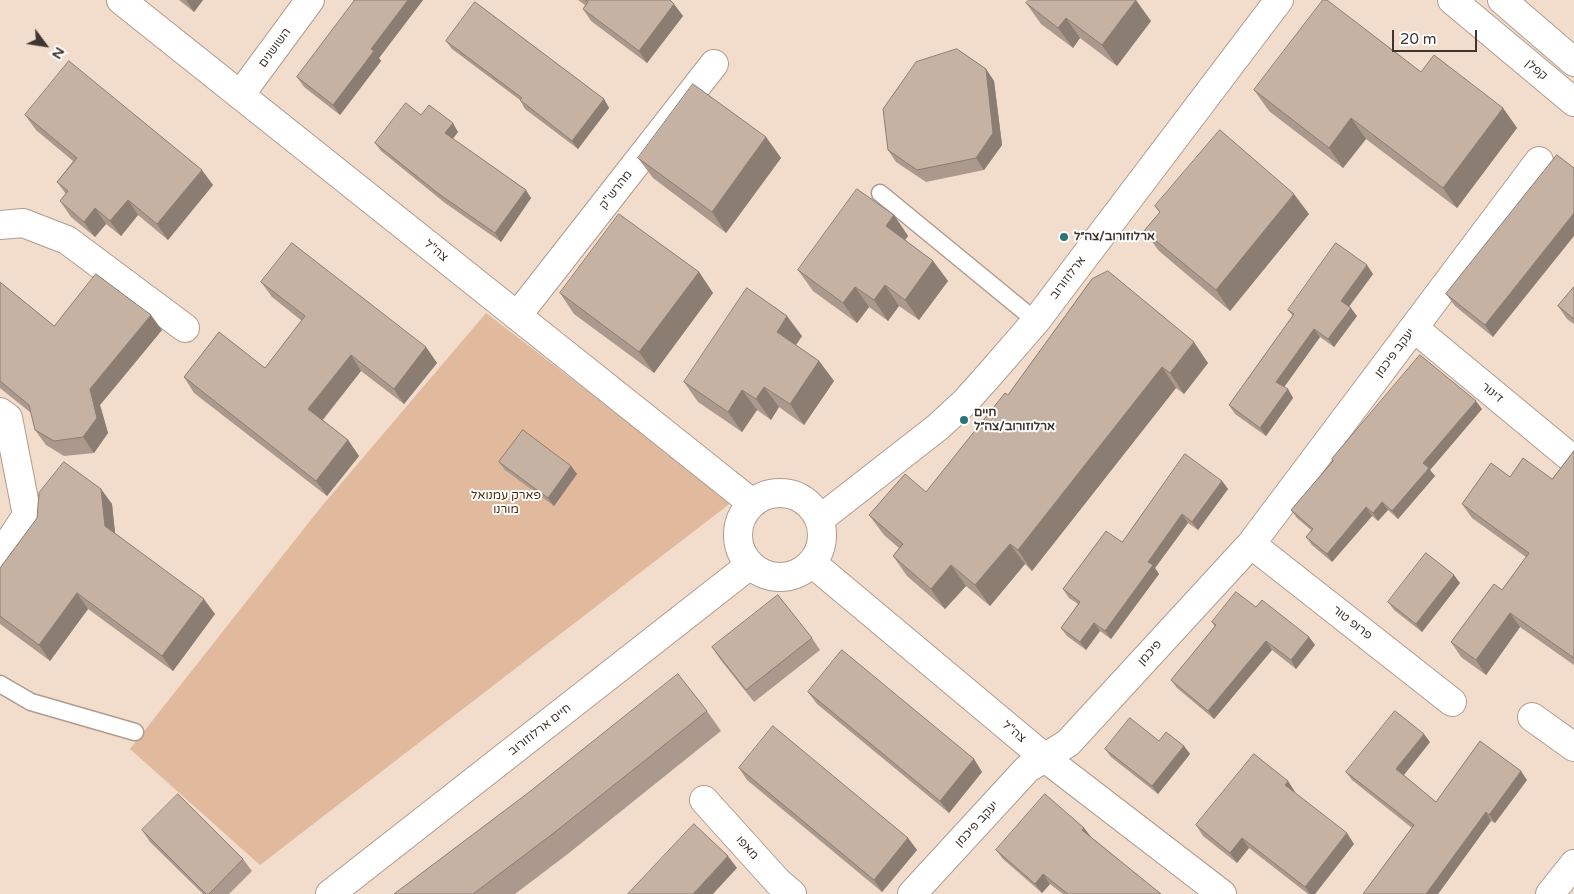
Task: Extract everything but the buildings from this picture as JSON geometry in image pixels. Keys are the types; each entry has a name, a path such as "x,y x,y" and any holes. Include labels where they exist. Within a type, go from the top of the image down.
{"street":[{"name":"צה\"ל","path":"121,0 752,502"},
{"name":"השושנים","path":"240,95 310,0"},
{"name":"ארלוזורוב","path":"820,519 938,427 972,395 1036,321 1278,0"},
{"name":"קפלן","path":"1452,0 1574,102"},
{"path":"1502,0 1574,62"},
{"name":"מהרש\"ק","path":"518,316 714,64"},
{"name":"יעקב פיכמן","path":"1251,544 1539,161"},
{"path":"0,225 23,223 67,240 185,328"},
{"name":"דינור","path":"1414,328 1571,458"},
{"path":"0,412 8,418 27,515 0,556"},
{"path":"770,493 790,493 808,502 820,519 822,541 818,553 812,563 801,572 775,577 762,573 750,565 742,554 738,541 738,527 743,514 752,502 770,493"},
{"name":"פרופ טור","path":"1251,544 1452,702"},
{"name":"פיכמן","path":"1045,758 1068,743 1251,544"},
{"name":"צה\"ל","path":"812,563 1045,758 1222,894"},
{"name":"חיים ארלוזורוב","path":"330,894 750,565"},
{"path":"1532,717 1574,747"},
{"name":"יעקב פיכמן","path":"912,894 1027,769 1045,758"},
{"name":"מאפו","path":"704,800 779,890"},
{"path":"1550,894 1574,864"}],"lane":[{"path":"880,194 1036,321"},
{"path":"0,684 31,702 135,732"}],"green space":[{"name":"פארק עמנואל מורנו","path":"486,313 732,502 260,865 130,749 321,507"}],"place":[{"name":"ארלוזורוב/צה״ל","path":"1064,237"},
{"name":"חיים ארלוזורוב/צה״ל","path":"964,420"}]}
